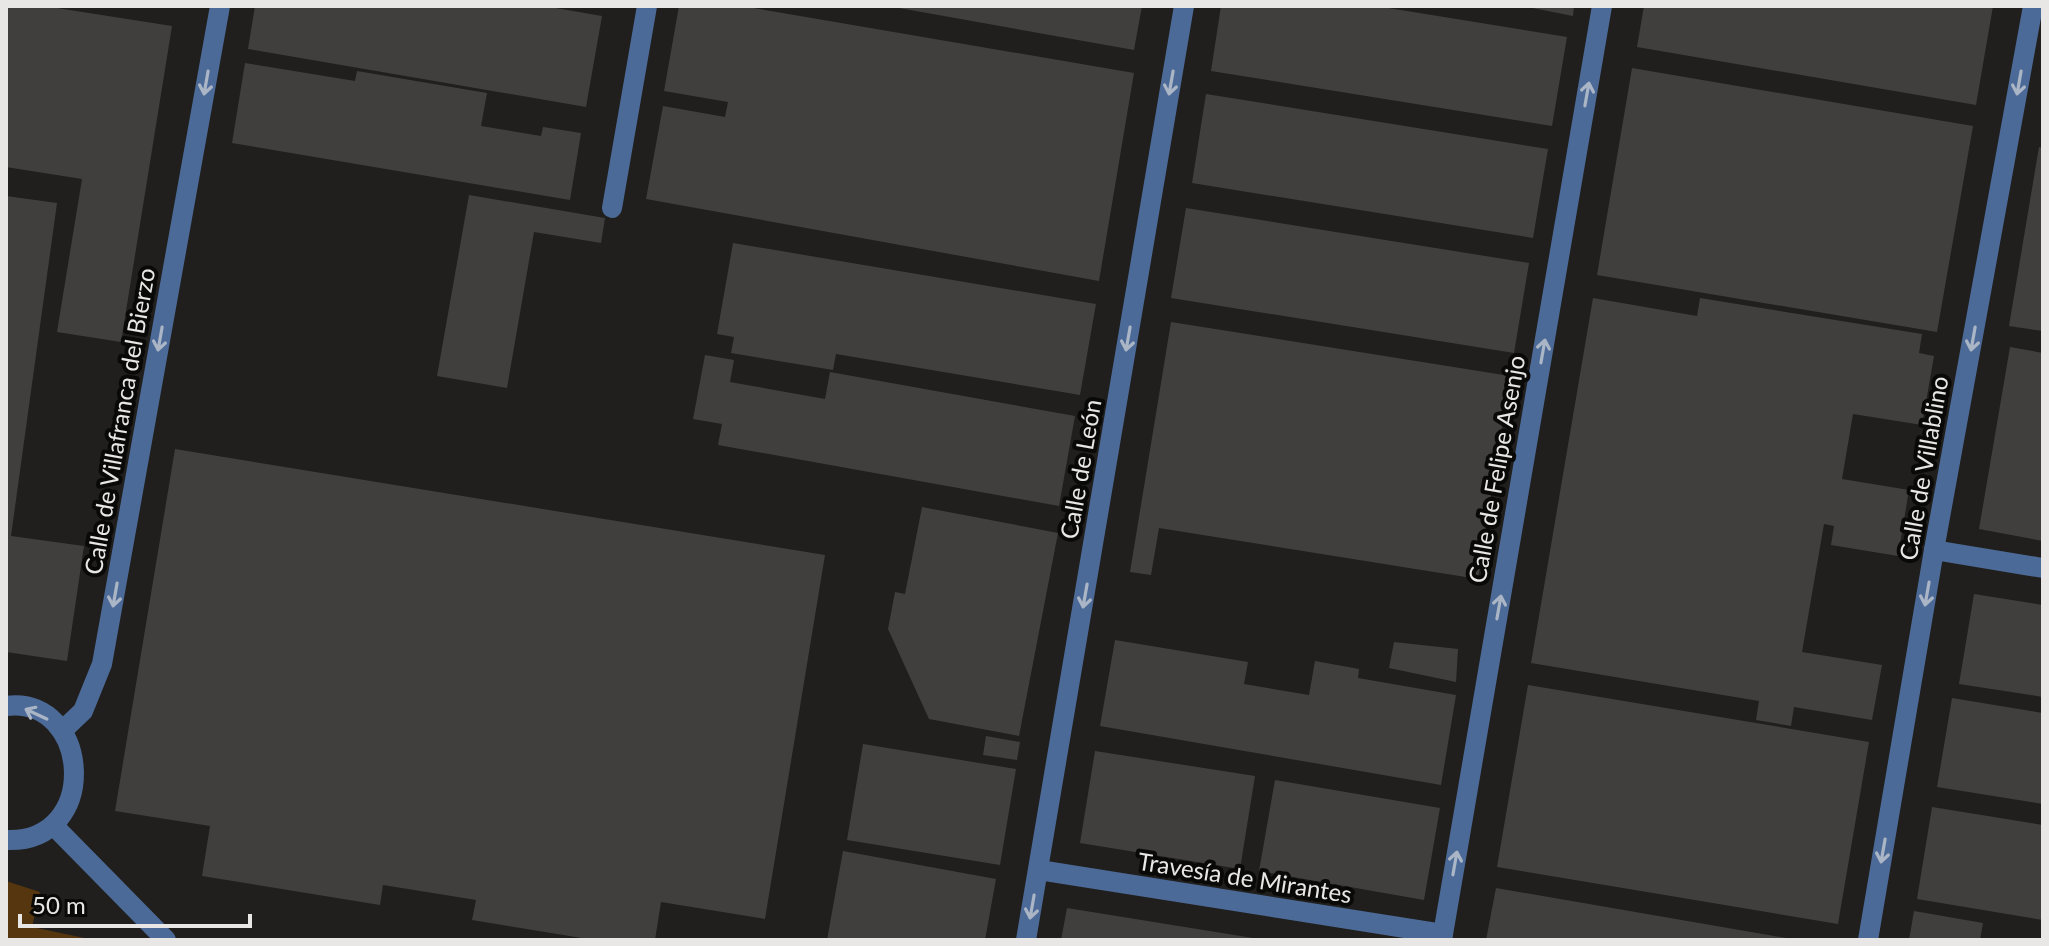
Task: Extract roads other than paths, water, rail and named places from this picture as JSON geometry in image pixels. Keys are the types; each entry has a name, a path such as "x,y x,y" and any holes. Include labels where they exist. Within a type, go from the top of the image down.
{"street":[{"name":"Calle de Villafranca del Bierzo","path":"62,731 83,711 102,664 220,6"},
{"path":"612,208 647,6"},
{"name":"Calle de León","path":"1026,940 1184,6"},
{"name":"Calle de Felipe Asenjo","path":"1443,937 1602,6"},
{"name":"Calle de Villablino","path":"1868,940 1934,550 2033,6"},
{"path":"1934,550 2043,568"},
{"path":"6,706 40,713 62,731 74,755 76,780 69,805 53,825 22,841 6,840"},
{"path":"53,825 166,940"},
{"name":"Travesía de Mirantes","path":"1039,870 1443,937"}]}
